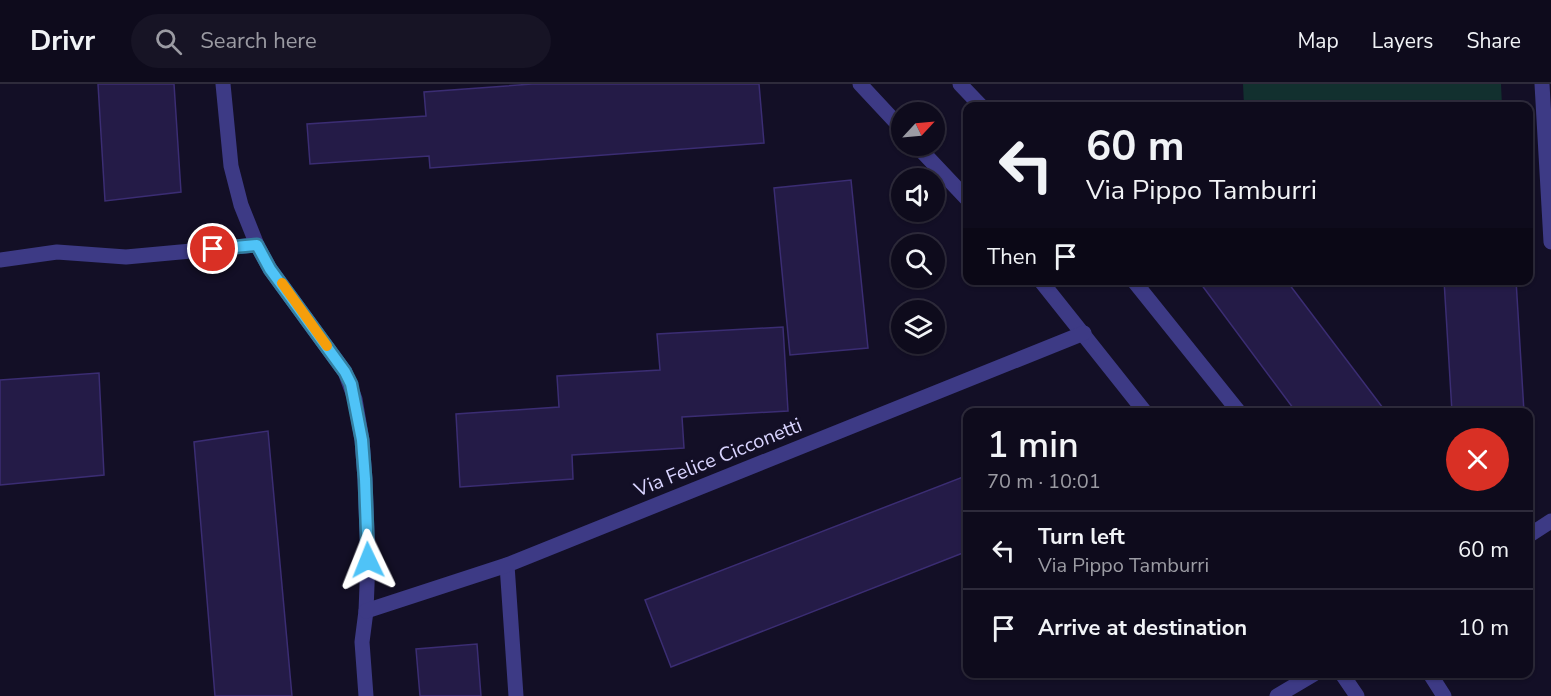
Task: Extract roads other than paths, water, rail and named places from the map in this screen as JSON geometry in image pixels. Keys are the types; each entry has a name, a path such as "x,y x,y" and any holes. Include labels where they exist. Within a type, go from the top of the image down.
{"street":[{"path":"223,84 231,166 241,205 257,245 270,269 345,372 351,384 362,440 365,479 368,560 362,642 366,696"},
{"path":"860,84 891,117"},
{"path":"960,84 977,102"},
{"path":"1542,84 1551,242"},
{"path":"926,156 963,195"},
{"path":"0,260 57,252 126,257 257,245"},
{"path":"1044,285 1142,408"},
{"path":"1137,285 1236,408"},
{"name":"Via Felice Cicconetti","path":"366,611 507,565 1084,333"},
{"path":"1533,533 1551,521"},
{"path":"507,565 516,696"},
{"path":"1277,696 1307,678"},
{"path":"1345,678 1357,696"},
{"path":"1433,678 1444,696"}]}
